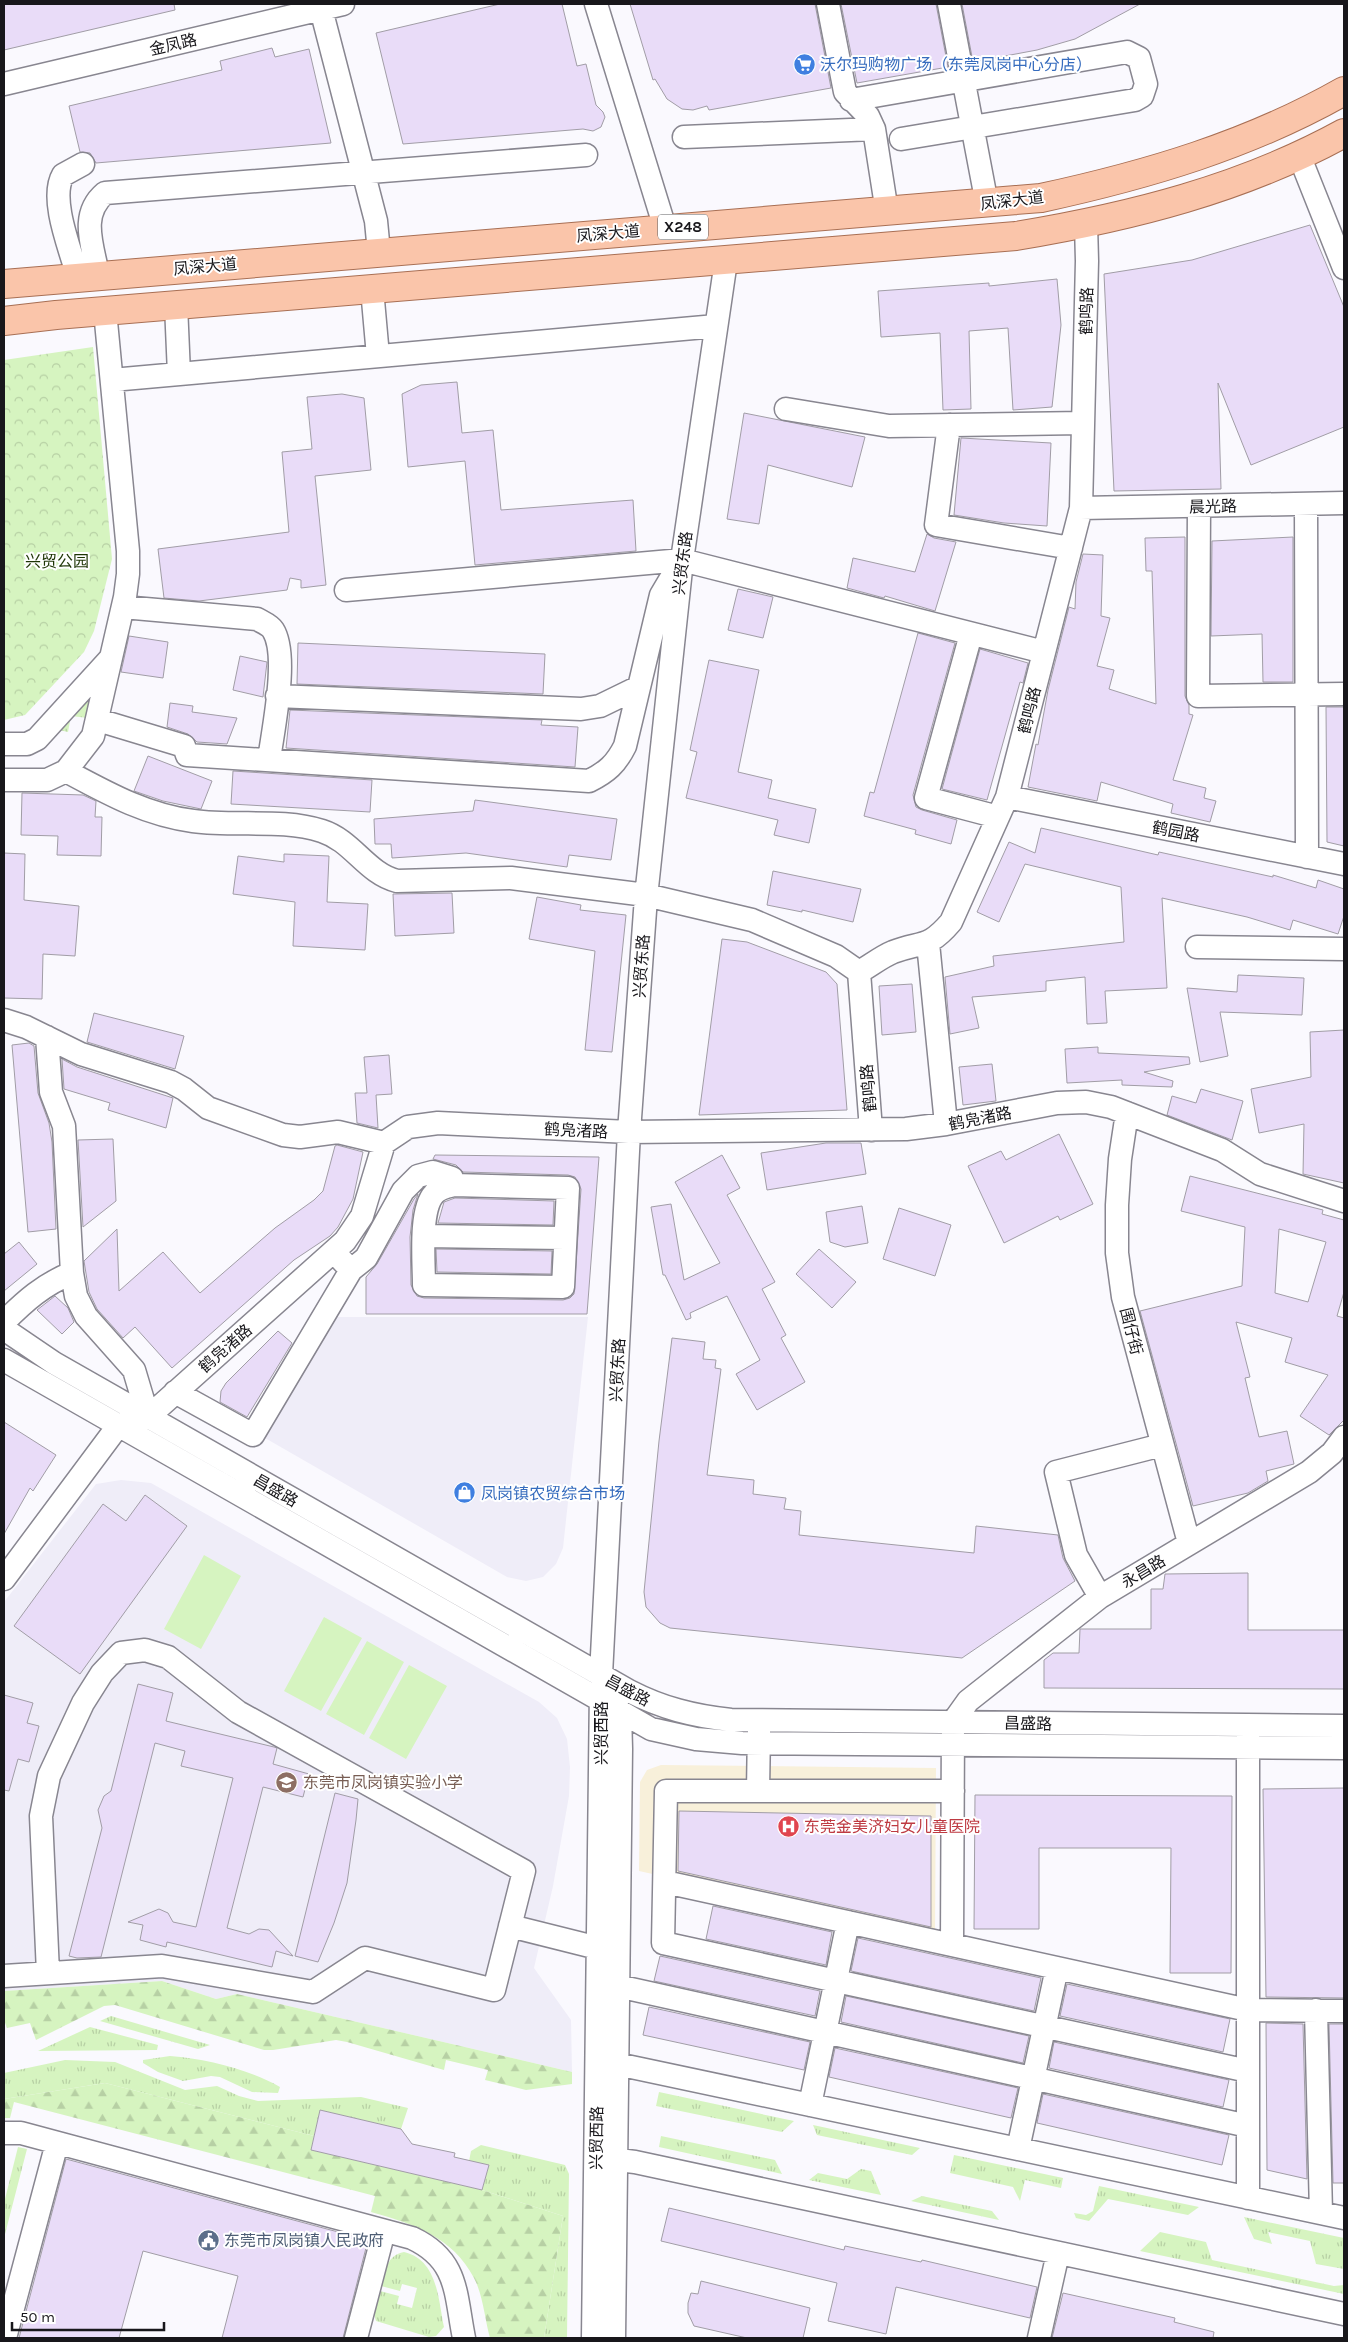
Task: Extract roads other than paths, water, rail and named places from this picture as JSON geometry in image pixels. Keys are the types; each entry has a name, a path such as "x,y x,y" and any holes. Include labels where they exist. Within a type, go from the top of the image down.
{"main road":[{"name":"凤深大道","path":"4,284 665,228 987,204 1041,198 1088,188 1180,162 1272,129 1344,91"},
{"name":"X248","path":"4,321 176,305 1006,237 1086,224 1152,209 1218,189 1299,155 1344,133"},
{"path":"1299,155 1344,151"}],"street":[{"name":"金凤路","path":"4,84 343,4"},
{"path":"596,4 665,228"},
{"path":"828,4 845,92 868,116 874,129 887,212"},
{"path":"949,4 987,204"},
{"path":"320,9 376,221 379,252"},
{"path":"851,100 1126,52 1138,58 1146,84 1142,96 1135,100 901,139"},
{"path":"684,137 874,129"},
{"path":"88,276 90,211 96,201 105,193 586,154"},
{"path":"1299,155 1344,268"},
{"path":"83,164 63,175 58,188 63,222 88,276"},
{"name":"鹤鸣路","path":"871,1130 859,972 892,953 928,943 940,935 951,922 1007,797 1081,508 1086,224"},
{"name":"兴贸东路","path":"600,1675 629,1132 646,895 682,560 726,260"},
{"path":"372,289 378,356"},
{"path":"176,305 179,374"},
{"path":"4,780 47,780 66,771 93,736 123,607 128,574 128,551 105,311"},
{"path":"112,380 716,326"},
{"path":"786,409 888,426 1083,423"},
{"path":"949,425 936,525 1071,548"},
{"name":"晨光路","path":"1081,508 1344,503"},
{"path":"1306,504 1307,857"},
{"path":"1198,506 1198,696 1344,694"},
{"path":"98,720 184,746 187,756 589,781 605,773 616,762 625,746 661,595 682,560"},
{"path":"346,590 682,560 1044,652"},
{"path":"123,607 257,619 272,628 280,644 281,662 269,760"},
{"path":"971,634 926,798 998,817"},
{"path":"4,744 27,744 37,739 112,658"},
{"path":"277,696 581,709 600,706 639,687"},
{"path":"66,771 121,800 155,814 194,821 283,826 322,831 345,842 374,871 385,878 397,881 511,878 646,895 752,920 836,956 859,972"},
{"name":"鹤园路","path":"1007,797 1344,864"},
{"path":"928,943 946,1124"},
{"path":"1197,947 1344,949"},
{"path":"4,1020 26,1027 81,1054 170,1082 208,1108 283,1135 300,1137 338,1132 384,1143"},
{"path":"47,1037 51,1092 64,1126 72,1273 76,1296 86,1316 134,1370 148,1416"},
{"name":"鹤凫渚路","path":"118,1426 148,1416 346,1241 362,1216 384,1143 408,1127 438,1123 629,1132 906,1129 946,1124 1057,1103 1086,1102 1127,1113 1222,1150 1260,1174 1344,1201"},
{"name":"围仔街","path":"1127,1113 1118,1187 1117,1252 1123,1297 1189,1543"},
{"path":"175,1392 253,1435 351,1270 366,1258 403,1191 418,1176 433,1172 452,1178 454,1185"},
{"path":"454,1185 568,1188 563,1287 424,1285 425,1236 425,1210 432,1195 442,1187 454,1185"},
{"path":"425,1236 565,1238"},
{"path":"334,1252 351,1270"},
{"path":"4,1322 35,1292 51,1281 72,1273"},
{"name":"昌盛路","path":"4,1329 54,1363 600,1675 656,1705 680,1713 731,1720 953,1722 1248,1736 1344,1748"},
{"name":"昌盛路","path":"4,1360 610,1706 651,1729 674,1736 759,1743 953,1745 1248,1736 1344,1726"},
{"path":"4,1579 118,1426"},
{"name":"永昌路","path":"953,1722 968,1701 1100,1597 1309,1472 1332,1453 1344,1437"},
{"path":"1100,1597 1076,1555 1056,1472 1162,1445"},
{"path":"4,1976 162,1966 313,1992 365,1958 494,1990 524,1871 238,1712 168,1657 145,1650 121,1653 102,1673 83,1703 49,1776 41,1816 48,1973"},
{"name":"兴贸西路","path":"600,1675 610,1706 606,2158 614,2338"},
{"name":"兴贸西路","path":"608,1984 598,1948 610,1706"},
{"path":"758,1791 759,1720"},
{"path":"952,1945 953,1722"},
{"path":"1248,1736 1248,2198"},
{"path":"953,1791 666,1791 663,1943 1248,2071"},
{"path":"664,1882 1248,2010 1344,2011"},
{"path":"810,2105 848,1922"},
{"path":"510,1926 598,1948"},
{"path":"1018,2149 1057,1968"},
{"path":"608,1984 1248,2126"},
{"path":"1316,2010 1321,2213"},
{"path":"607,2064 1344,2218"},
{"path":"4,2133 20,2133 384,2231 426,2245 437,2252 446,2264 451,2276 464,2338"},
{"path":"5,2338 12,2278 57,2143"},
{"path":"606,2158 1058,2252 1344,2314"},
{"name":"兴贸西路","path":"593,2338 606,2158"},
{"path":"356,2338 384,2231"},
{"path":"1039,2338 1058,2252"}],"place":[{"name":"沃尔玛购物广场（东莞凤岗中心分店）","path":"804,64"},
{"name":"凤岗镇农贸综合市场","path":"465,1493"},
{"name":"东莞市凤岗镇实验小学","path":"287,1782"},
{"name":"东莞金美济妇女儿童医院","path":"788,1826"},
{"name":"东莞市凤岗镇人民政府","path":"208,2240"}],"park label":[{"name":"兴贸公园","path":"57,561"}]}
